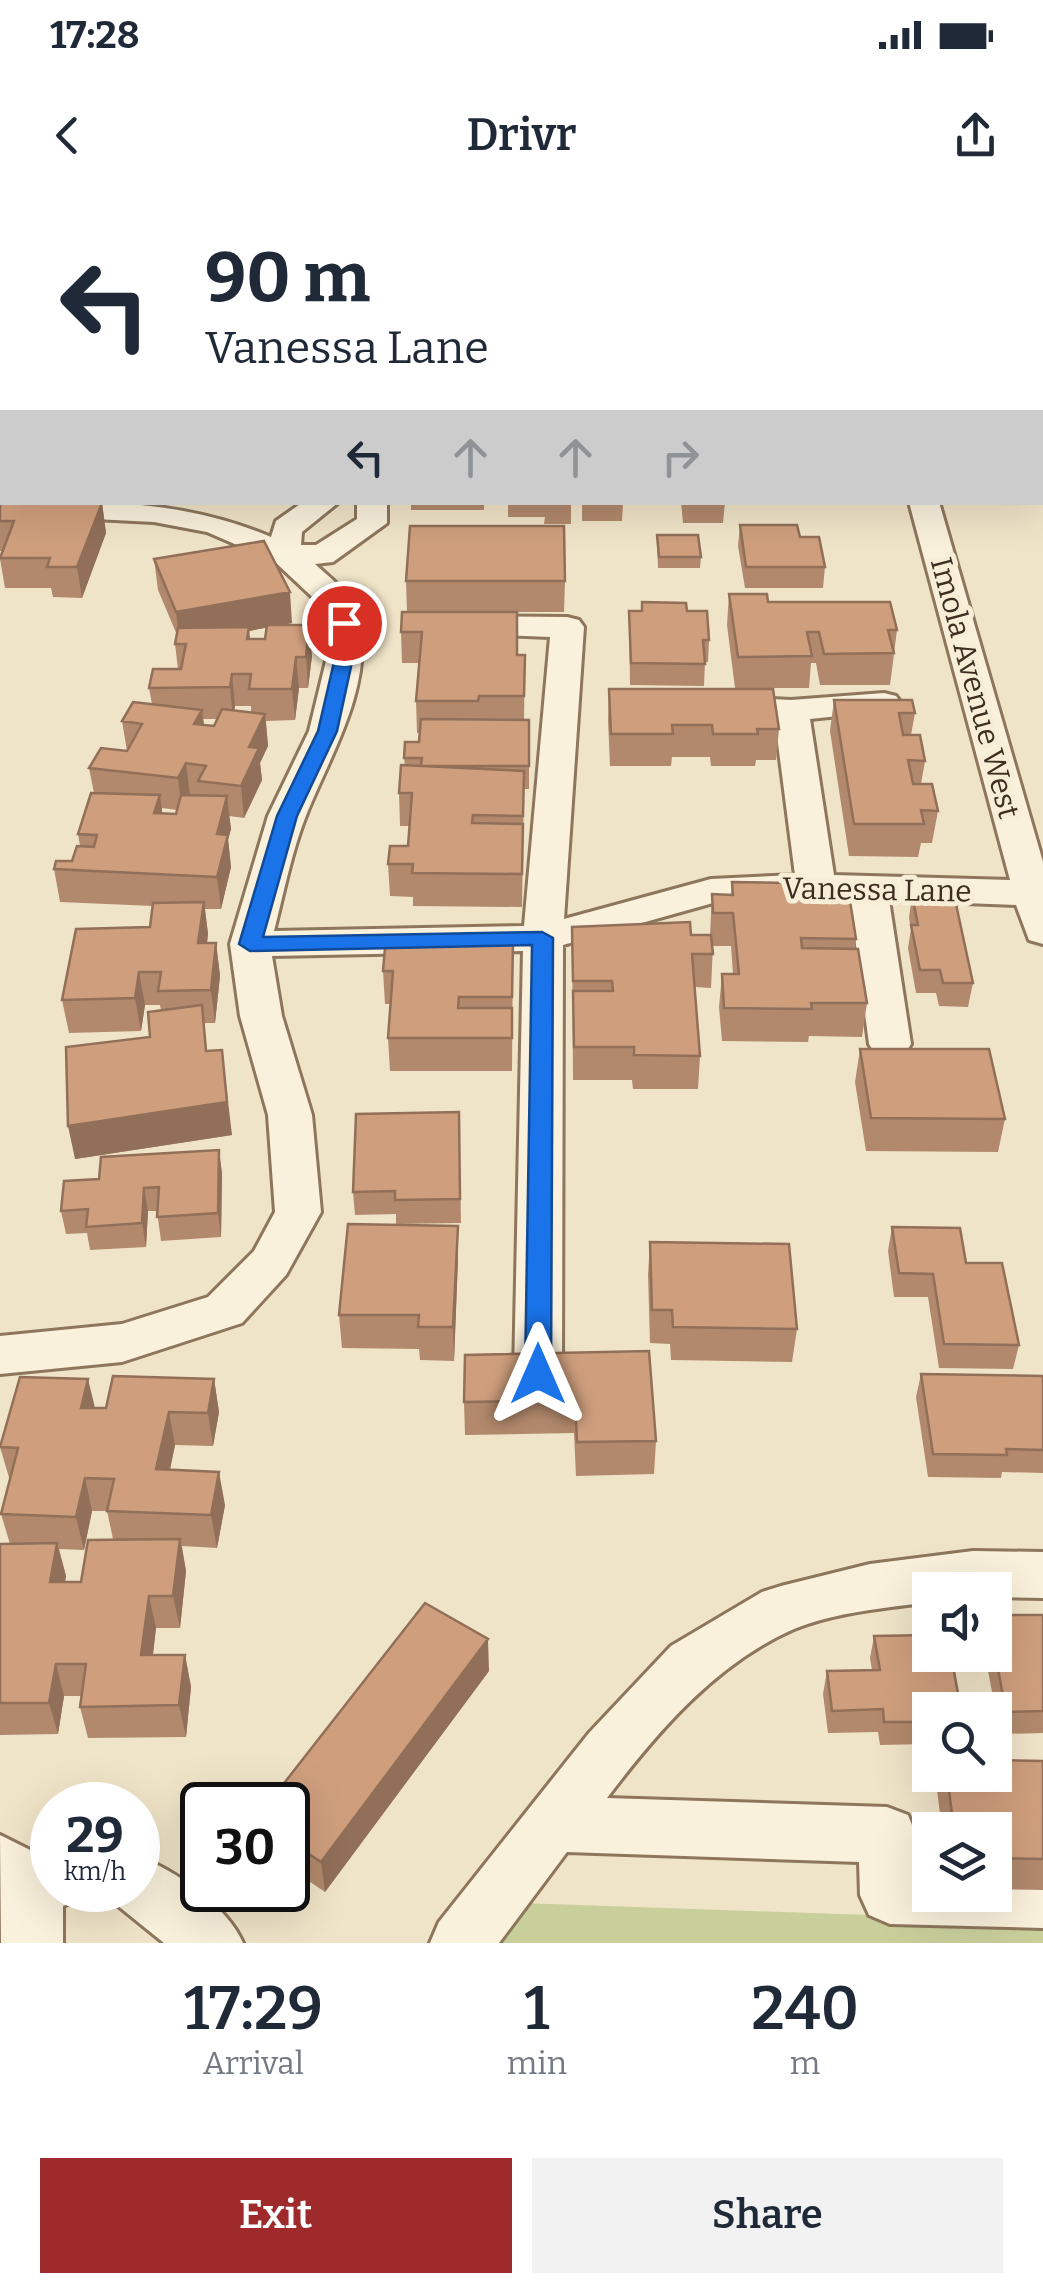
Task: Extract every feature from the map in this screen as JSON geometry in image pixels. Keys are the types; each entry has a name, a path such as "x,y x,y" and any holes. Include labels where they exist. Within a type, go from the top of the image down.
{"street":[{"path":"285,554 287,528 320,505"},
{"path":"285,554 322,555 372,523 372,505"},
{"name":"Imola Avenue West","path":"925,505 1043,930"},
{"path":"0,512 34,507 154,513 214,524 285,554 337,602 344,623 343,662 328,731 287,816 250,944 261,1016 290,1115 298,1212 270,1263 225,1310 122,1343 0,1354"},
{"path":"430,625 567,626 542,938 538,1374"},
{"path":"686,704 791,710 884,703"},
{"path":"791,710 816,886"},
{"path":"868,886 890,1044"},
{"name":"Vanessa Lane","path":"250,944 542,938 711,891 868,886 1031,893"},
{"path":"460,1943 609,1752 690,1663 781,1609 887,1584 973,1574 1043,1575"},
{"path":"552,1824 887,1835 890,1895 1043,1899"},
{"path":"29,1876 32,1943"},
{"path":"160,1902 212,1943"}],"green space":[{"path":"492,1902 1043,1921 1043,1943 461,1943"}],"building":[{"path":"0,505 101,505 77,567 47,567 50,558 0,558 14,521 0,521"},
{"path":"740,525 797,525 800,537 819,537 825,567 746,567"},
{"path":"410,526 564,526 565,581 406,581"},
{"path":"657,535 698,535 701,557 659,557"},
{"path":"264,541 290,592 176,612 154,559"},
{"path":"729,594 767,594 768,602 890,602 897,630 888,630 894,653 824,654 819,632 807,632 812,656 738,657"},
{"path":"642,602 686,603 687,611 707,611 709,640 703,640 705,664 631,663 629,611 642,611"},
{"path":"402,612 517,612 517,655 525,655 524,696 416,701 422,632 401,632"},
{"path":"267,625 309,625 306,657 296,657 292,689 249,689 251,674 232,674 230,687 149,688 153,669 181,669 186,644 175,644 178,628 249,627 247,639 265,639"},
{"path":"609,689 773,689 779,729 757,729 758,734 713,734 712,725 672,725 673,734 611,734"},
{"path":"834,700 912,700 915,713 899,713 903,735 920,735 925,761 908,760 913,784 932,784 938,811 921,810 924,824 854,824"},
{"path":"133,702 202,710 194,724 214,726 222,709 265,714 249,747 259,748 241,786 198,781 206,766 186,763 178,778 89,768 101,748 127,751 142,724 122,721"},
{"path":"421,719 529,720 529,766 421,766 422,758 404,758 405,742 419,742"},
{"path":"401,765 524,771 523,816 473,815 472,823 523,824 522,874 412,873 413,864 388,864 390,846 408,846 412,793 399,793"},
{"path":"91,793 160,795 154,813 176,814 181,795 227,796 217,834 228,835 217,877 54,869 56,861 72,861 77,846 94,847 97,835 78,834"},
{"path":"732,882 790,883 792,898 819,898 817,888 848,888 856,939 801,938 802,948 858,949 867,1003 811,1003 812,1009 724,1008 722,974 739,974 733,913 713,913 712,894 733,895"},
{"path":"912,895 954,895 973,983 943,983 940,970 920,970 911,925 918,925"},
{"path":"204,902 198,943 216,943 211,990 158,991 161,972 139,972 135,998 62,1000 76,929 150,927 153,903"},
{"path":"690,922 691,935 711,935 713,954 692,954 700,1056 634,1055 634,1047 574,1047 573,991 613,991 612,981 573,981 572,927"},
{"path":"386,936 456,937 456,943 513,943 512,997 459,997 458,1008 512,1008 512,1038 388,1038 393,971 383,971"},
{"path":"202,1005 206,1051 222,1050 227,1102 68,1126 66,1047 150,1037 148,1012"},
{"path":"860,1049 989,1049 1005,1119 871,1118"},
{"path":"459,1112 460,1199 395,1200 395,1191 353,1192 356,1114"},
{"path":"219,1150 218,1213 157,1217 159,1187 144,1188 142,1223 86,1227 88,1209 61,1211 64,1181 99,1179 101,1157"},
{"path":"348,1224 458,1226 453,1327 418,1327 419,1315 339,1315"},
{"path":"892,1227 960,1228 966,1263 1002,1263 1019,1345 944,1344 933,1274 899,1273"},
{"path":"650,1242 789,1244 797,1329 673,1327 672,1310 652,1310"},
{"path":"649,1351 656,1441 577,1442 575,1400 464,1402 465,1355"},
{"path":"921,1374 1043,1376 1043,1450 1006,1449 1007,1455 933,1454"},
{"path":"113,1376 214,1379 208,1413 169,1412 156,1469 219,1472 211,1515 107,1511 114,1479 85,1478 76,1517 1,1514 18,1448 0,1447 20,1377 88,1379 81,1408 106,1408"},
{"path":"180,1539 173,1596 149,1596 141,1655 185,1655 179,1705 80,1707 86,1664 56,1664 49,1703 0,1703 0,1544 57,1543 50,1582 81,1582 88,1540"},
{"path":"425,1603 488,1639 321,1862 310,1855 310,1782 285,1782"},
{"path":"1012,1615 1043,1615 1043,1711 1012,1712 1012,1692 1002,1692 999,1672 1012,1672"},
{"path":"912,1635 912,1672 954,1672 958,1692 912,1692 912,1722 884,1722 883,1709 832,1711 827,1671 880,1670 874,1636"},
{"path":"1012,1760 1043,1761 1043,1859 1012,1858 1012,1812 952,1812 949,1792 1012,1792"}],"route":[{"path":"344,623 343,662 328,731 287,816 250,944 542,938 538,1374"}]}
